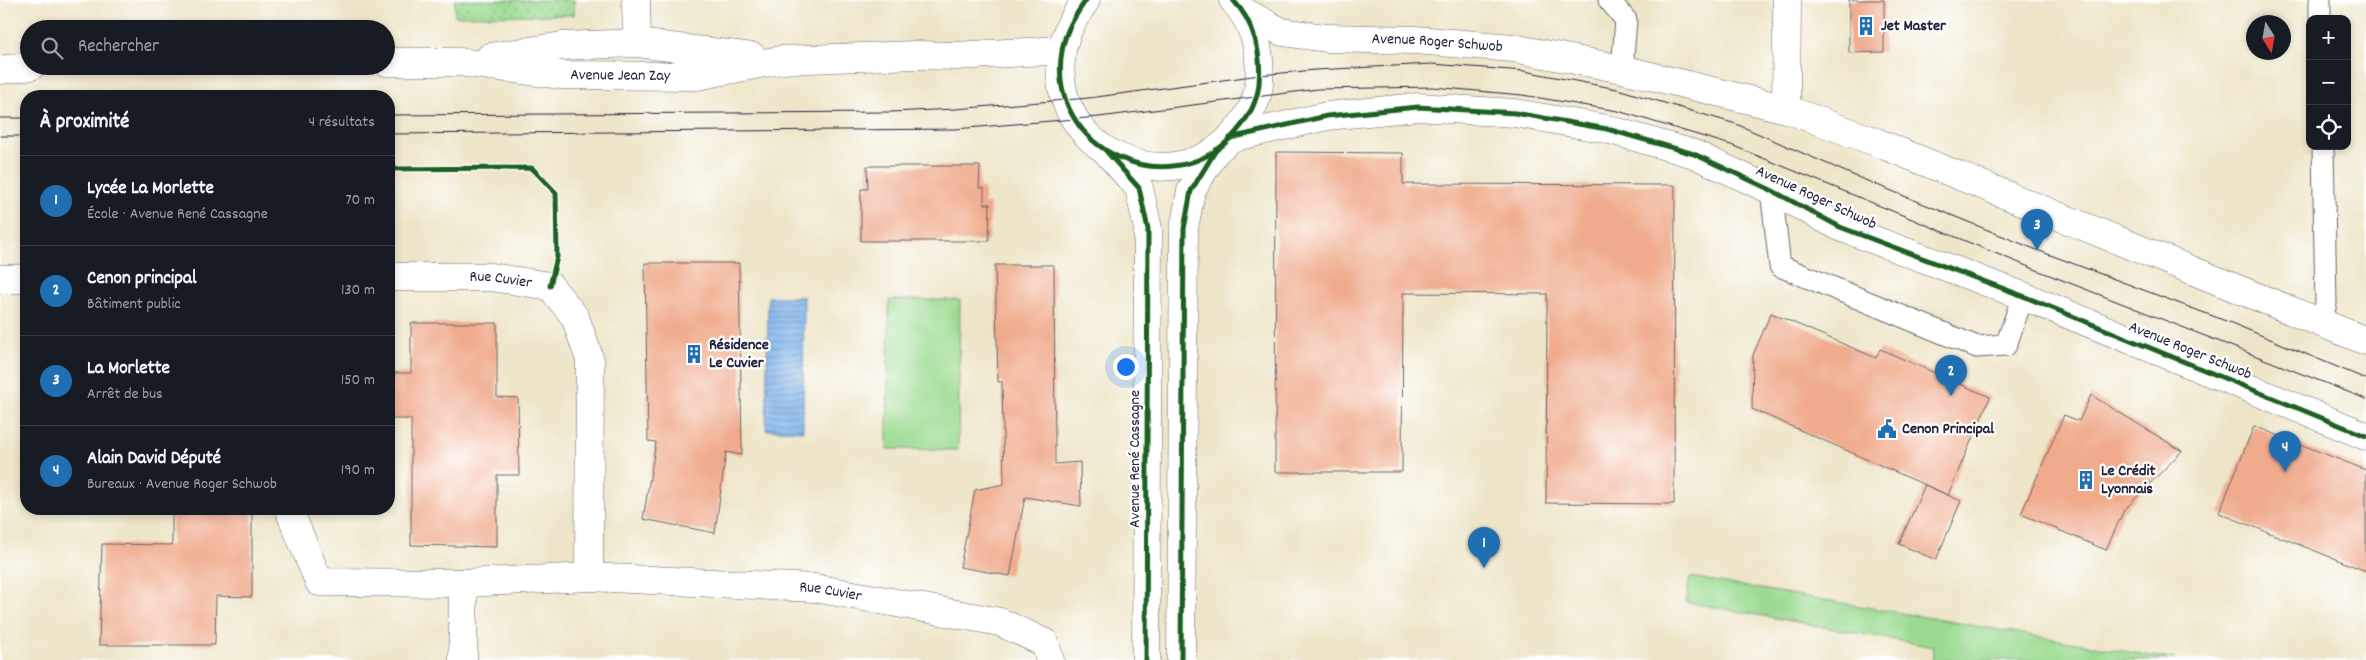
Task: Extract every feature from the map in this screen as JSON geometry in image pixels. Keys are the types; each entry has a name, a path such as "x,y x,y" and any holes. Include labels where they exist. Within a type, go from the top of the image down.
{"street":[{"path":"636,0 636,43"},
{"path":"1086,0 1070,23 1062,50 1060,75 1065,100 1082,130 1107,152 1133,164 1162,167 1190,163 1223,144"},
{"path":"1786,109 1787,0"},
{"path":"1181,660 1184,229 1192,190 1223,144 1246,120 1258,96 1260,75 1257,41 1238,5"},
{"name":"Avenue Roger Schwob","path":"1238,5 1282,32 1326,38 1415,40 1513,48 1622,69 1786,109 1885,146 2366,341"},
{"name":"Avenue Jean Zay","path":"459,62 562,46 636,43 780,60"},
{"name":"Avenue Jean Zay","path":"395,62 459,62 562,75 697,76 780,60 916,55 955,56 1062,50"},
{"path":"0,52 20,56"},
{"path":"0,70 20,67"},
{"name":"Avenue Roger Schwob","path":"1223,144 1327,116 1418,108 1515,113 1607,129 1694,154 1771,190 1840,227 2023,296 2366,436"},
{"name":"Avenue René Cassagne","path":"1107,152 1139,188 1148,229 1146,660"},
{"name":"Rue Cuvier","path":"395,277 491,276 550,286 575,317 590,360 589,577"},
{"path":"0,279 20,279"},
{"name":"Rue Cuvier","path":"291,515 319,582 463,583 589,577 815,588 1000,622 1045,643 1050,660"},
{"path":"463,583 463,660"}],"lane":[{"path":"1610,0 1626,20 1622,69"},
{"path":"2320,0 2320,15"},
{"path":"2321,322 2326,304 2323,150"},
{"path":"1771,190 1780,266 1977,347 2006,345 2023,296"}],"green space":[{"path":"455,0 574,0 574,15 455,16"},
{"path":"889,300 960,300 958,450 887,449"},
{"path":"1690,577 2176,660 1932,660 1934,647 1686,602"}],"water":[{"path":"768,297 804,297 803,431 766,430"}],"building":[{"name":"Jet Master","path":"1849,0 1884,0 1884,52 1849,53"},
{"path":"1276,152 1403,153 1403,184 1675,185 1674,504 1546,503 1547,294 1403,293 1402,472 1275,472"},
{"path":"867,166 980,166 979,188 984,188 984,204 990,204 989,241 861,241 861,189 868,189"},
{"name":"Résidence Le Cuvier","path":"645,263 739,263 742,455 726,452 715,533 643,519 656,442 648,441"},
{"path":"995,265 1054,265 1055,464 1080,462 1081,506 1025,497 1010,576 960,567 975,490 1004,484 1002,382 998,382"},
{"name":"Cenon Principal","path":"1771,313 1876,358 1880,349 1990,397 1948,495 1752,409 1753,355"},
{"path":"411,323 497,323 497,397 518,398 519,475 497,475 497,547 411,545 411,419 395,419 395,373 411,373"},
{"name":"Le Crédit Lyonnais","path":"2091,395 2182,451 2124,510 2106,550 2021,514 2064,415 2079,421"},
{"path":"2254,426 2366,470 2366,571 2219,513"},
{"path":"1925,485 1961,501 1936,560 1899,544"},
{"path":"172,515 252,515 252,597 216,596 215,645 99,645 102,544 172,545"}],"tram line":[{"path":"395,115 891,112 955,109 1089,98 1260,75 1315,70 1432,64 1524,71 1617,89 1736,124 1855,176 2037,250 2234,324 2366,379"},
{"path":"395,134 955,129 1099,117 1318,89 1433,87 1522,95 1618,111 1731,145 2034,269 2366,399"},
{"path":"0,118 20,118"},
{"path":"0,136 20,136"}],"cycle path":[{"path":"1086,0 1068,30 1062,51 1062,86 1073,117 1093,141 1119,157 1149,166 1180,165 1210,154 1237,131 1252,109 1259,84 1258,50 1251,28 1233,0"},
{"path":"1230,138 1327,116 1418,107 1515,113 1607,129 1694,154 1771,190 1840,227 2023,296 2366,436"},
{"path":"1181,660 1184,229 1191,191 1216,150"},
{"path":"1107,152 1139,188 1148,229 1146,660"},
{"path":"395,169 532,168 556,193 557,257 550,286"}],"place":[{"name":"Jet Master","path":"1866,26"},
{"name":"La Morlette","path":"2037,250"},
{"name":"Résidence Le Cuvier","path":"694,354"},
{"name":"Cenon principal","path":"1951,396"},
{"name":"Cenon Principal","path":"1887,429"},
{"name":"Alain David Député","path":"2285,472"},
{"name":"Le Crédit Lyonnais","path":"2086,480"},
{"name":"Lycée La Morlette","path":"1484,568"}]}
